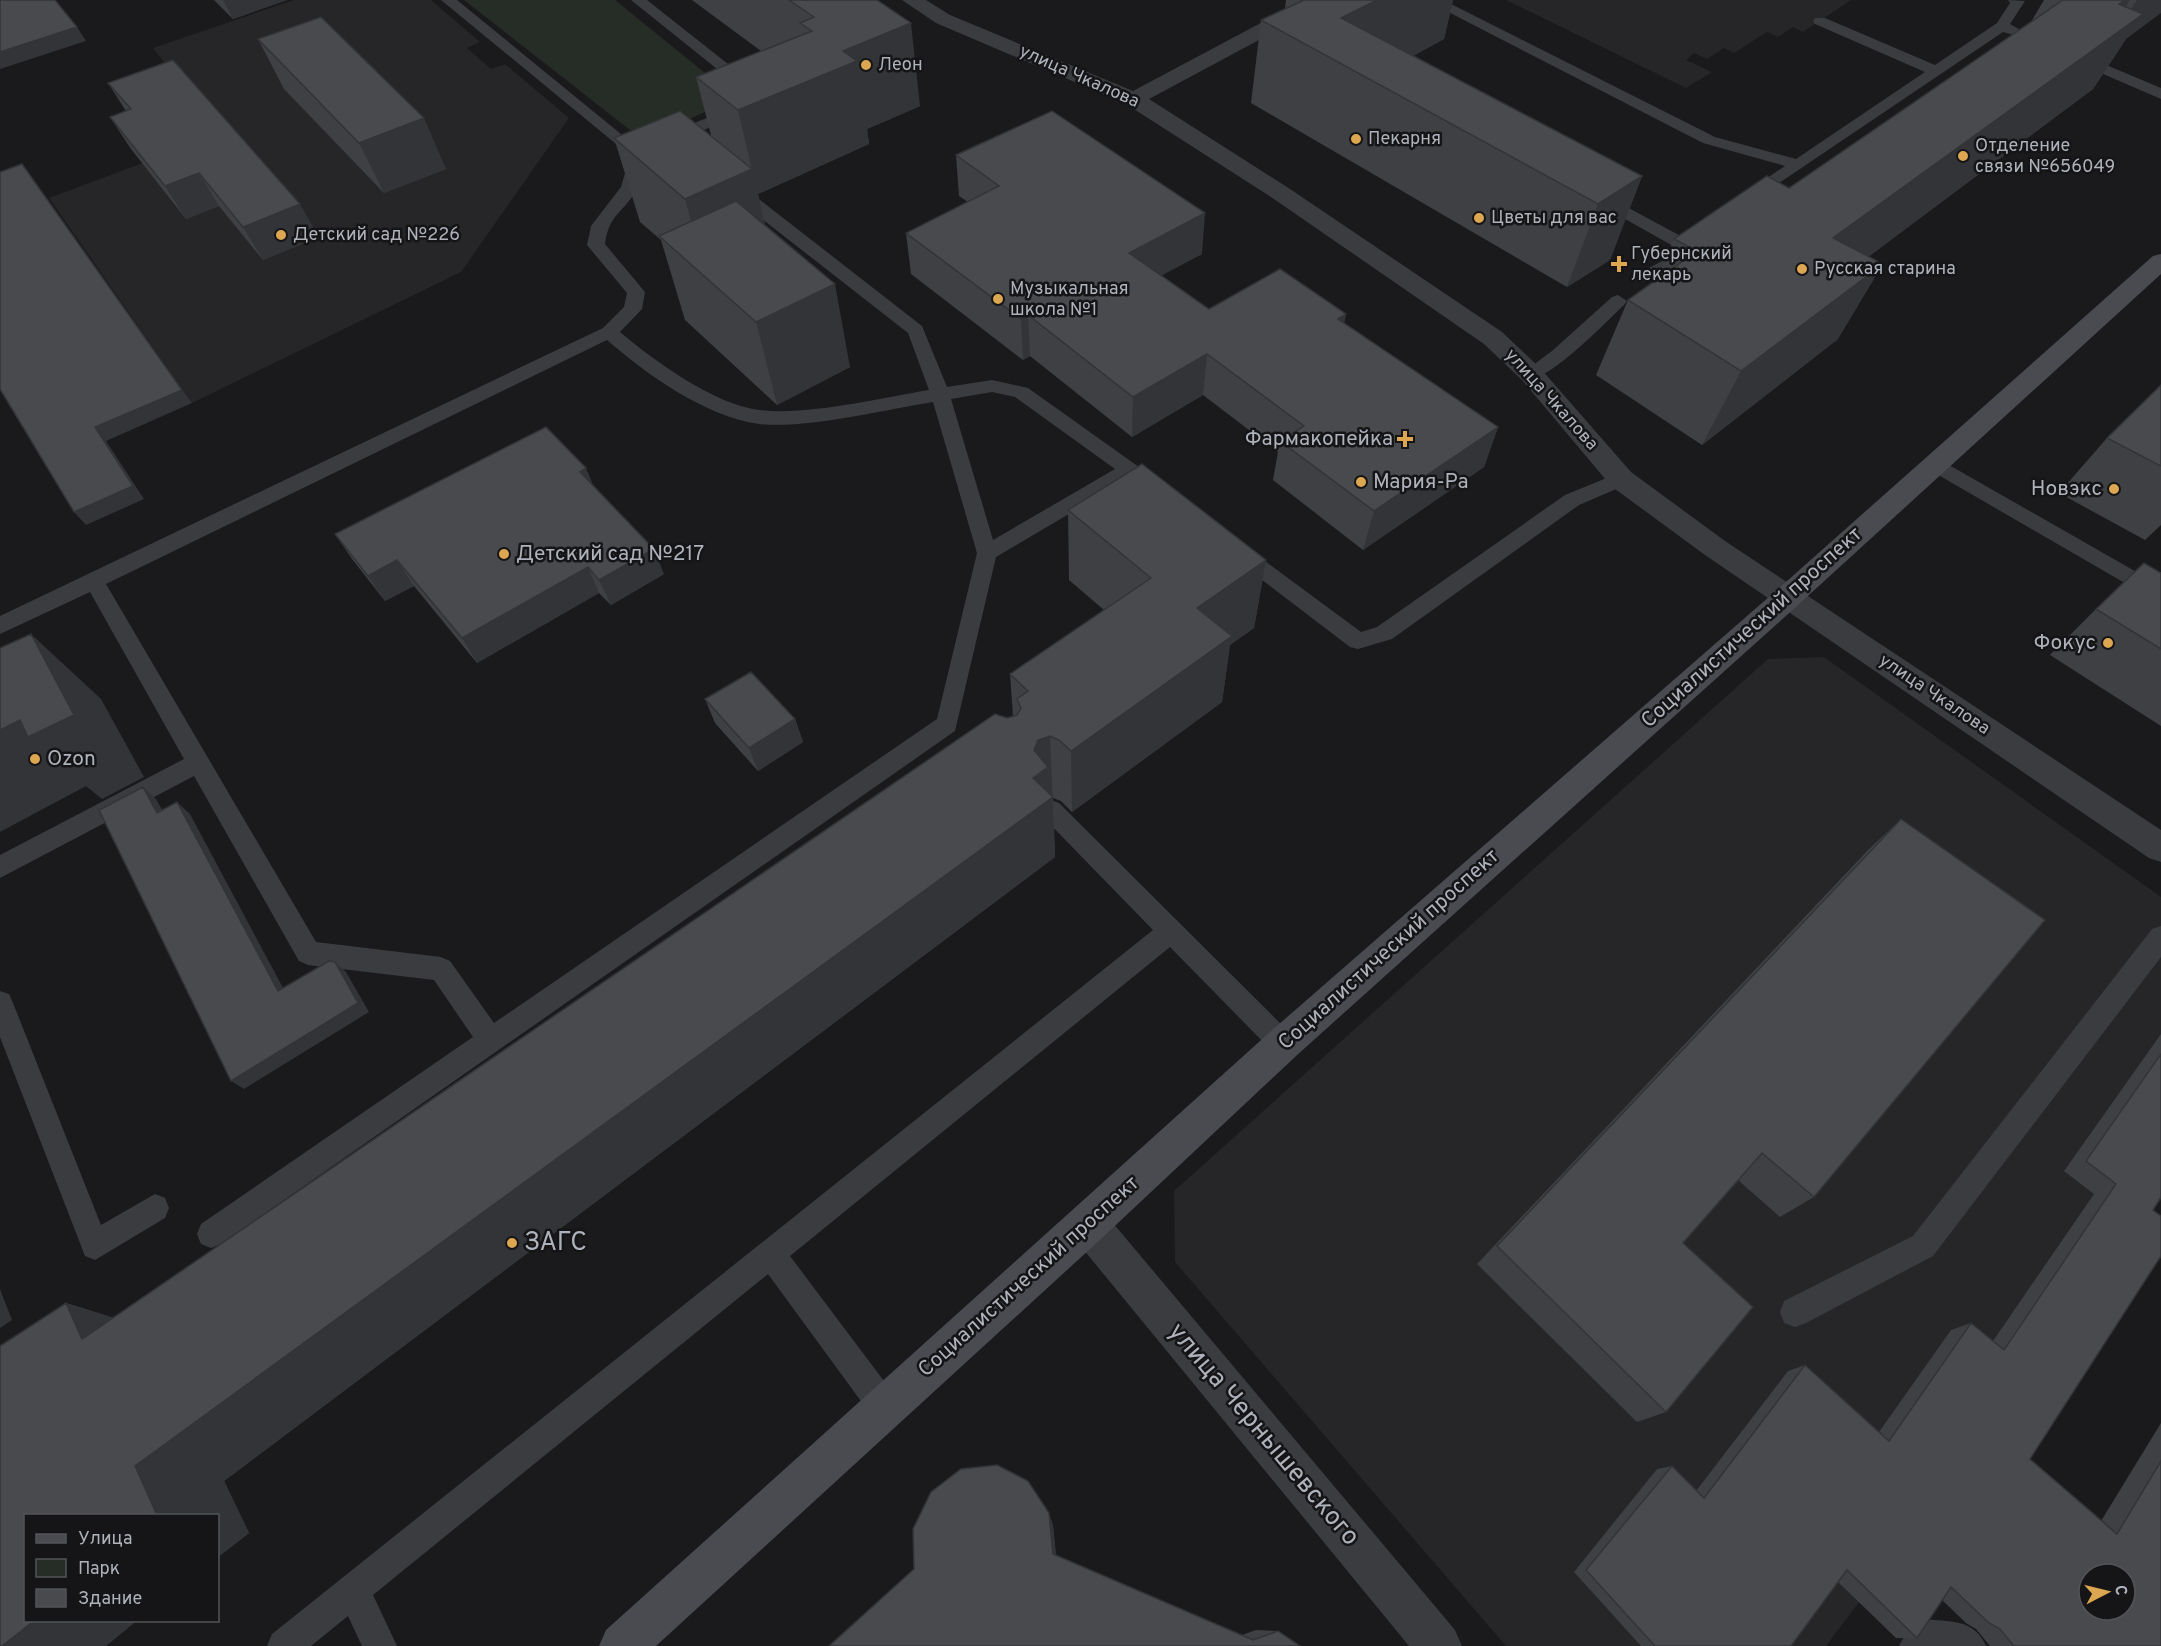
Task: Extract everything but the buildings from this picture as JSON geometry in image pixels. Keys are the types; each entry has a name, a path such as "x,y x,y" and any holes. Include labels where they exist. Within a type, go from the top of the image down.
{"street":[{"name":"улица Чкалова","path":"912,0 943,19 1134,99 1279,192 1493,338 1532,375 1621,478 1715,548 2161,848"},
{"path":"1134,99 1318,0"},
{"name":"Социалистический проспект","path":"622,1646 1283,1044 1788,597 2161,261"},
{"name":"улица Чернышевского","path":"1088,1224 1439,1646"}],"lane":[{"path":"448,0 635,152"},
{"path":"635,152 672,138 755,98 638,0"},
{"path":"1432,0 1709,140 1798,165"},
{"path":"1736,207 2002,26 2018,2 2015,0"},
{"path":"1820,21 1936,71"},
{"path":"2002,26 2027,37"},
{"path":"2092,64 2161,93"},
{"path":"672,138 691,153"},
{"path":"0,626 609,332 633,309 636,292 596,245 599,226 629,188 635,166 635,152"},
{"path":"1583,187 1695,251 1643,278"},
{"path":"211,1234 491,1041 957,730 987,553 940,394 916,330 740,193"},
{"path":"1532,375 1559,355 1618,301"},
{"path":"609,332 645,363 718,405 759,417 814,415 992,386 1021,392 1158,491"},
{"path":"1935,464 2156,586"},
{"path":"987,553 1129,470"},
{"path":"1224,541 1358,641 1384,633 1572,500 1621,478"},
{"path":"94,581 308,953 441,969 491,1041"},
{"path":"0,867 199,762"},
{"path":"1051,810 1283,1044"},
{"path":"284,1646 1170,931"},
{"path":"1795,1312 1923,1246 2161,937"},
{"path":"0,1003 94,1246 155,1208"},
{"path":"770,1253 885,1408"},
{"path":"353,1591 380,1646"},
{"path":"1916,1646 1923,1636 1964,1641 1969,1646"}],"shaded area":[{"name":"Детский сад №226","path":"294,0 431,0 480,42 467,48 491,69 505,64 569,118 461,272 192,403 49,198 175,151 203,112 153,48"},
{"path":"1506,0 1851,0 1803,32 1793,27 1778,37 1767,32 1734,53 1724,48 1707,59 1694,53 1686,60 1712,72 1686,88"},
{"path":"1824,657 2161,897 2161,1200 1826,1646 1506,1646 1175,1262 1174,1191 1768,659"}],"green space":[{"path":"464,0 615,0 726,90 718,106 665,130 630,130"}],"place":[{"name":"Леон","path":"866,65"},
{"name":"Пекарня","path":"1356,139"},
{"name":"Отделение связи №656049","path":"1963,156"},
{"name":"Цветы для вас","path":"1479,218"},
{"name":"Детский сад №226","path":"281,235"},
{"name":"Губернский лекарь","path":"1619,264"},
{"name":"Русская старина","path":"1802,269"},
{"name":"Музыкальная школа №1","path":"998,299"},
{"name":"Фармакопейка","path":"1405,439"},
{"name":"Мария-Ра","path":"1361,482"},
{"name":"Новэкс","path":"2114,489"},
{"name":"Детский сад №217","path":"504,554"},
{"name":"Фокус","path":"2108,643"},
{"name":"Ozon","path":"35,759"},
{"name":"ЗАГС","path":"512,1243"}]}
